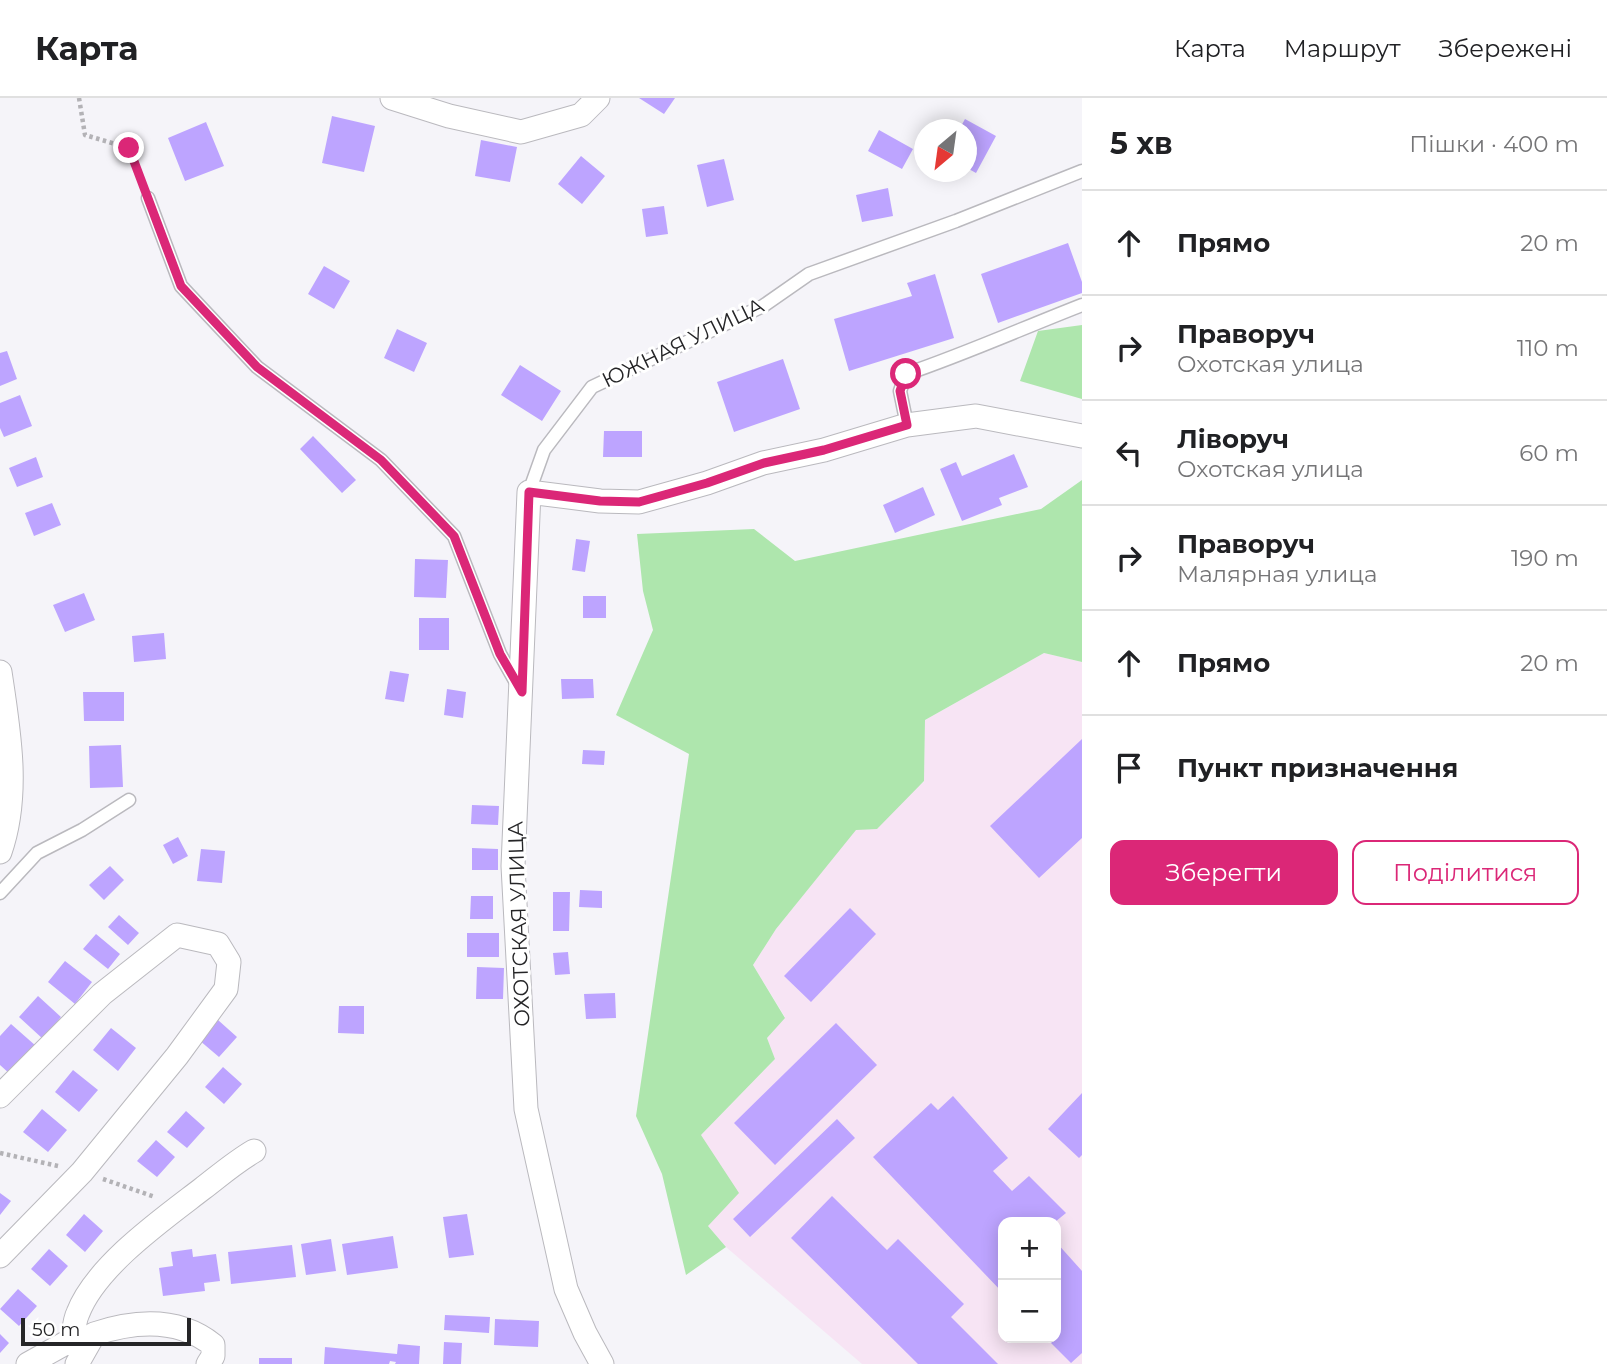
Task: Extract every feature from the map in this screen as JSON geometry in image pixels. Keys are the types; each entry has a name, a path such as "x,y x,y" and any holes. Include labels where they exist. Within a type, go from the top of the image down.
{"street":[{"path":"392,98 449,116 521,132 581,115 598,98"},
{"path":"529,492 600,501 639,502 707,483 764,463 824,450 907,425 976,416 1082,436"},
{"name":"ОХОТСКАЯ УЛИЦА","path":"529,492 513,866 526,1109 566,1289 585,1334 602,1364"},
{"path":"0,672 11,745 8,830 0,852"},
{"path":"0,1096 102,994 177,935 218,944 229,962 226,989 177,1056 82,1172 0,1256"},
{"path":"84,1336 74,1324 85,1299 122,1254 163,1218 254,1151"},
{"path":"28,1364 84,1336 120,1325 145,1323 169,1325 204,1339 213,1345 213,1356 208,1364"},
{"path":"77,1364 84,1336"}],"lane":[{"name":"ЮЖНАЯ УЛИЦА","path":"529,492 544,450 592,387 763,306 809,274 956,221 1082,171"},
{"path":"148,198 181,286 257,367 381,460 454,536 500,654 522,692"},
{"path":"907,425 900,391 906,374 956,357 1003,335 1082,306"},
{"path":"0,893 37,853 82,830 129,800"}],"path":[{"path":"79,98 85,135 129,148 148,198"}],"shaded area":[{"path":"1044,653 1082,662 1082,1364 862,1364 726,1247 708,1226 701,1135 775,1059 767,1038 785,1017 753,965 776,929 856,829 924,782 925,720"}],"green space":[{"path":"1082,325 1082,399 1020,381 1038,331"},
{"path":"1082,480 1082,662 1044,653 925,720 924,781 877,829 856,830 776,929 753,965 785,1018 767,1038 775,1059 701,1135 739,1193 708,1226 726,1247 686,1275 662,1174 636,1116 689,754 616,715 653,630 643,591 637,534 754,529 795,561 1041,509"}],"building":[{"path":"639,98 675,98 664,114"},
{"path":"332,116 375,126 364,172 322,163"},
{"path":"206,122 224,166 185,181 168,138"},
{"path":"977,126 996,136 977,171"},
{"path":"879,130 913,149 902,169 868,151"},
{"path":"481,140 517,147 510,182 475,176"},
{"path":"581,156 605,176 582,204 558,184"},
{"path":"724,159 734,200 707,207 697,165"},
{"path":"888,188 893,216 862,222 856,195"},
{"path":"664,206 668,234 646,237 642,209"},
{"path":"1068,243 1082,282 1082,293 998,323 981,274"},
{"path":"324,266 350,281 334,309 308,294"},
{"path":"935,274 954,338 849,371 834,319 912,296 907,283"},
{"path":"397,329 427,343 414,372 384,358"},
{"path":"7,351 17,379 0,386 0,353"},
{"path":"783,359 800,409 734,432 717,382"},
{"path":"520,365 561,391 542,421 501,395"},
{"path":"20,395 32,426 4,437 0,428 0,403"},
{"path":"604,431 642,431 642,457 603,457"},
{"path":"313,436 356,480 342,493 300,449"},
{"path":"1014,454 1028,487 999,498 1002,505 962,521 940,469 956,462 962,476"},
{"path":"36,457 43,477 17,487 9,468"},
{"path":"923,487 935,515 895,533 883,505"},
{"path":"52,503 61,525 34,536 25,513"},
{"path":"576,539 590,541 585,572 572,570"},
{"path":"415,559 448,560 446,598 414,597"},
{"path":"84,593 95,620 65,632 53,605"},
{"path":"583,596 606,596 606,618 583,618"},
{"path":"419,618 449,618 449,650 419,650"},
{"path":"164,633 166,659 134,662 132,636"},
{"path":"390,671 409,674 404,702 385,699"},
{"path":"561,679 593,679 594,698 562,699"},
{"path":"447,689 466,692 463,718 444,715"},
{"path":"83,692 124,692 124,721 84,721"},
{"path":"1082,739 1082,838 1039,878 990,826"},
{"path":"121,745 123,787 90,788 89,746"},
{"path":"583,750 605,751 604,765 582,764"},
{"path":"472,805 499,806 498,825 471,824"},
{"path":"178,837 188,856 173,864 163,845"},
{"path":"472,848 498,849 498,870 472,870"},
{"path":"201,849 225,851 222,883 197,881"},
{"path":"110,866 124,880 104,900 89,885"},
{"path":"580,890 602,891 602,908 579,907"},
{"path":"553,892 570,892 569,931 553,931"},
{"path":"471,896 493,896 493,919 470,919"},
{"path":"850,908 876,934 811,1002 784,976"},
{"path":"119,915 139,933 128,945 108,927"},
{"path":"467,933 499,933 499,957 467,957"},
{"path":"96,934 120,954 108,969 83,949"},
{"path":"568,952 570,974 555,975 553,953"},
{"path":"65,961 92,982 75,1004 48,982"},
{"path":"477,967 504,968 503,999 476,999"},
{"path":"615,993 616,1018 586,1019 584,994"},
{"path":"38,996 61,1017 43,1039 19,1017"},
{"path":"339,1006 364,1006 364,1034 338,1033"},
{"path":"218,1020 237,1037 219,1057 199,1040"},
{"path":"836,1023 877,1065 775,1165 734,1123"},
{"path":"11,1024 36,1046 10,1074 0,1065 0,1036"},
{"path":"111,1028 136,1048 118,1071 93,1050"},
{"path":"223,1067 242,1084 224,1104 205,1087"},
{"path":"73,1070 98,1090 79,1112 55,1092"},
{"path":"1082,1093 1082,1155 1079,1158 1048,1129"},
{"path":"953,1096 1008,1158 993,1171 1012,1191 1029,1176 1066,1213 1061,1217 998,1217 998,1288 873,1157 931,1103 938,1110"},
{"path":"42,1109 67,1130 48,1152 23,1132"},
{"path":"186,1111 205,1128 187,1148 167,1132"},
{"path":"837,1119 855,1138 750,1237 733,1219"},
{"path":"156,1140 175,1157 157,1177 137,1161"},
{"path":"0,1193 11,1201 0,1215"},
{"path":"832,1196 887,1250 898,1239 964,1304 951,1317 998,1364 918,1364 791,1238"},
{"path":"84,1214 103,1231 85,1252 66,1235"},
{"path":"467,1214 474,1255 449,1258 443,1217"},
{"path":"393,1236 398,1268 347,1275 342,1244"},
{"path":"331,1239 336,1271 306,1275 301,1244"},
{"path":"292,1245 296,1277 231,1284 228,1252"},
{"path":"1061,1248 1082,1271 1082,1353 1071,1363 1051,1343 1061,1343"},
{"path":"49,1249 68,1266 50,1286 31,1269"},
{"path":"192,1249 193,1257 216,1254 220,1281 204,1283 205,1291 163,1296 159,1268 173,1266 171,1252"},
{"path":"18,1289 37,1306 19,1326 0,1309"},
{"path":"445,1315 490,1317 489,1333 444,1330"},
{"path":"495,1319 539,1321 538,1347 494,1345"},
{"path":"0,1334 9,1343 0,1353"},
{"path":"444,1342 462,1343 461,1364 443,1364"},
{"path":"398,1344 420,1346 419,1364 395,1364 396,1362 390,1361 389,1364 324,1364 325,1347 397,1354"},
{"path":"259,1358 292,1358 292,1364 259,1364"}],"route":[{"path":"129,148 181,286 257,367 381,460 454,536 500,654 522,692 529,492 600,501 639,502 707,483 764,463 824,450 907,425 900,391 906,374"}]}
